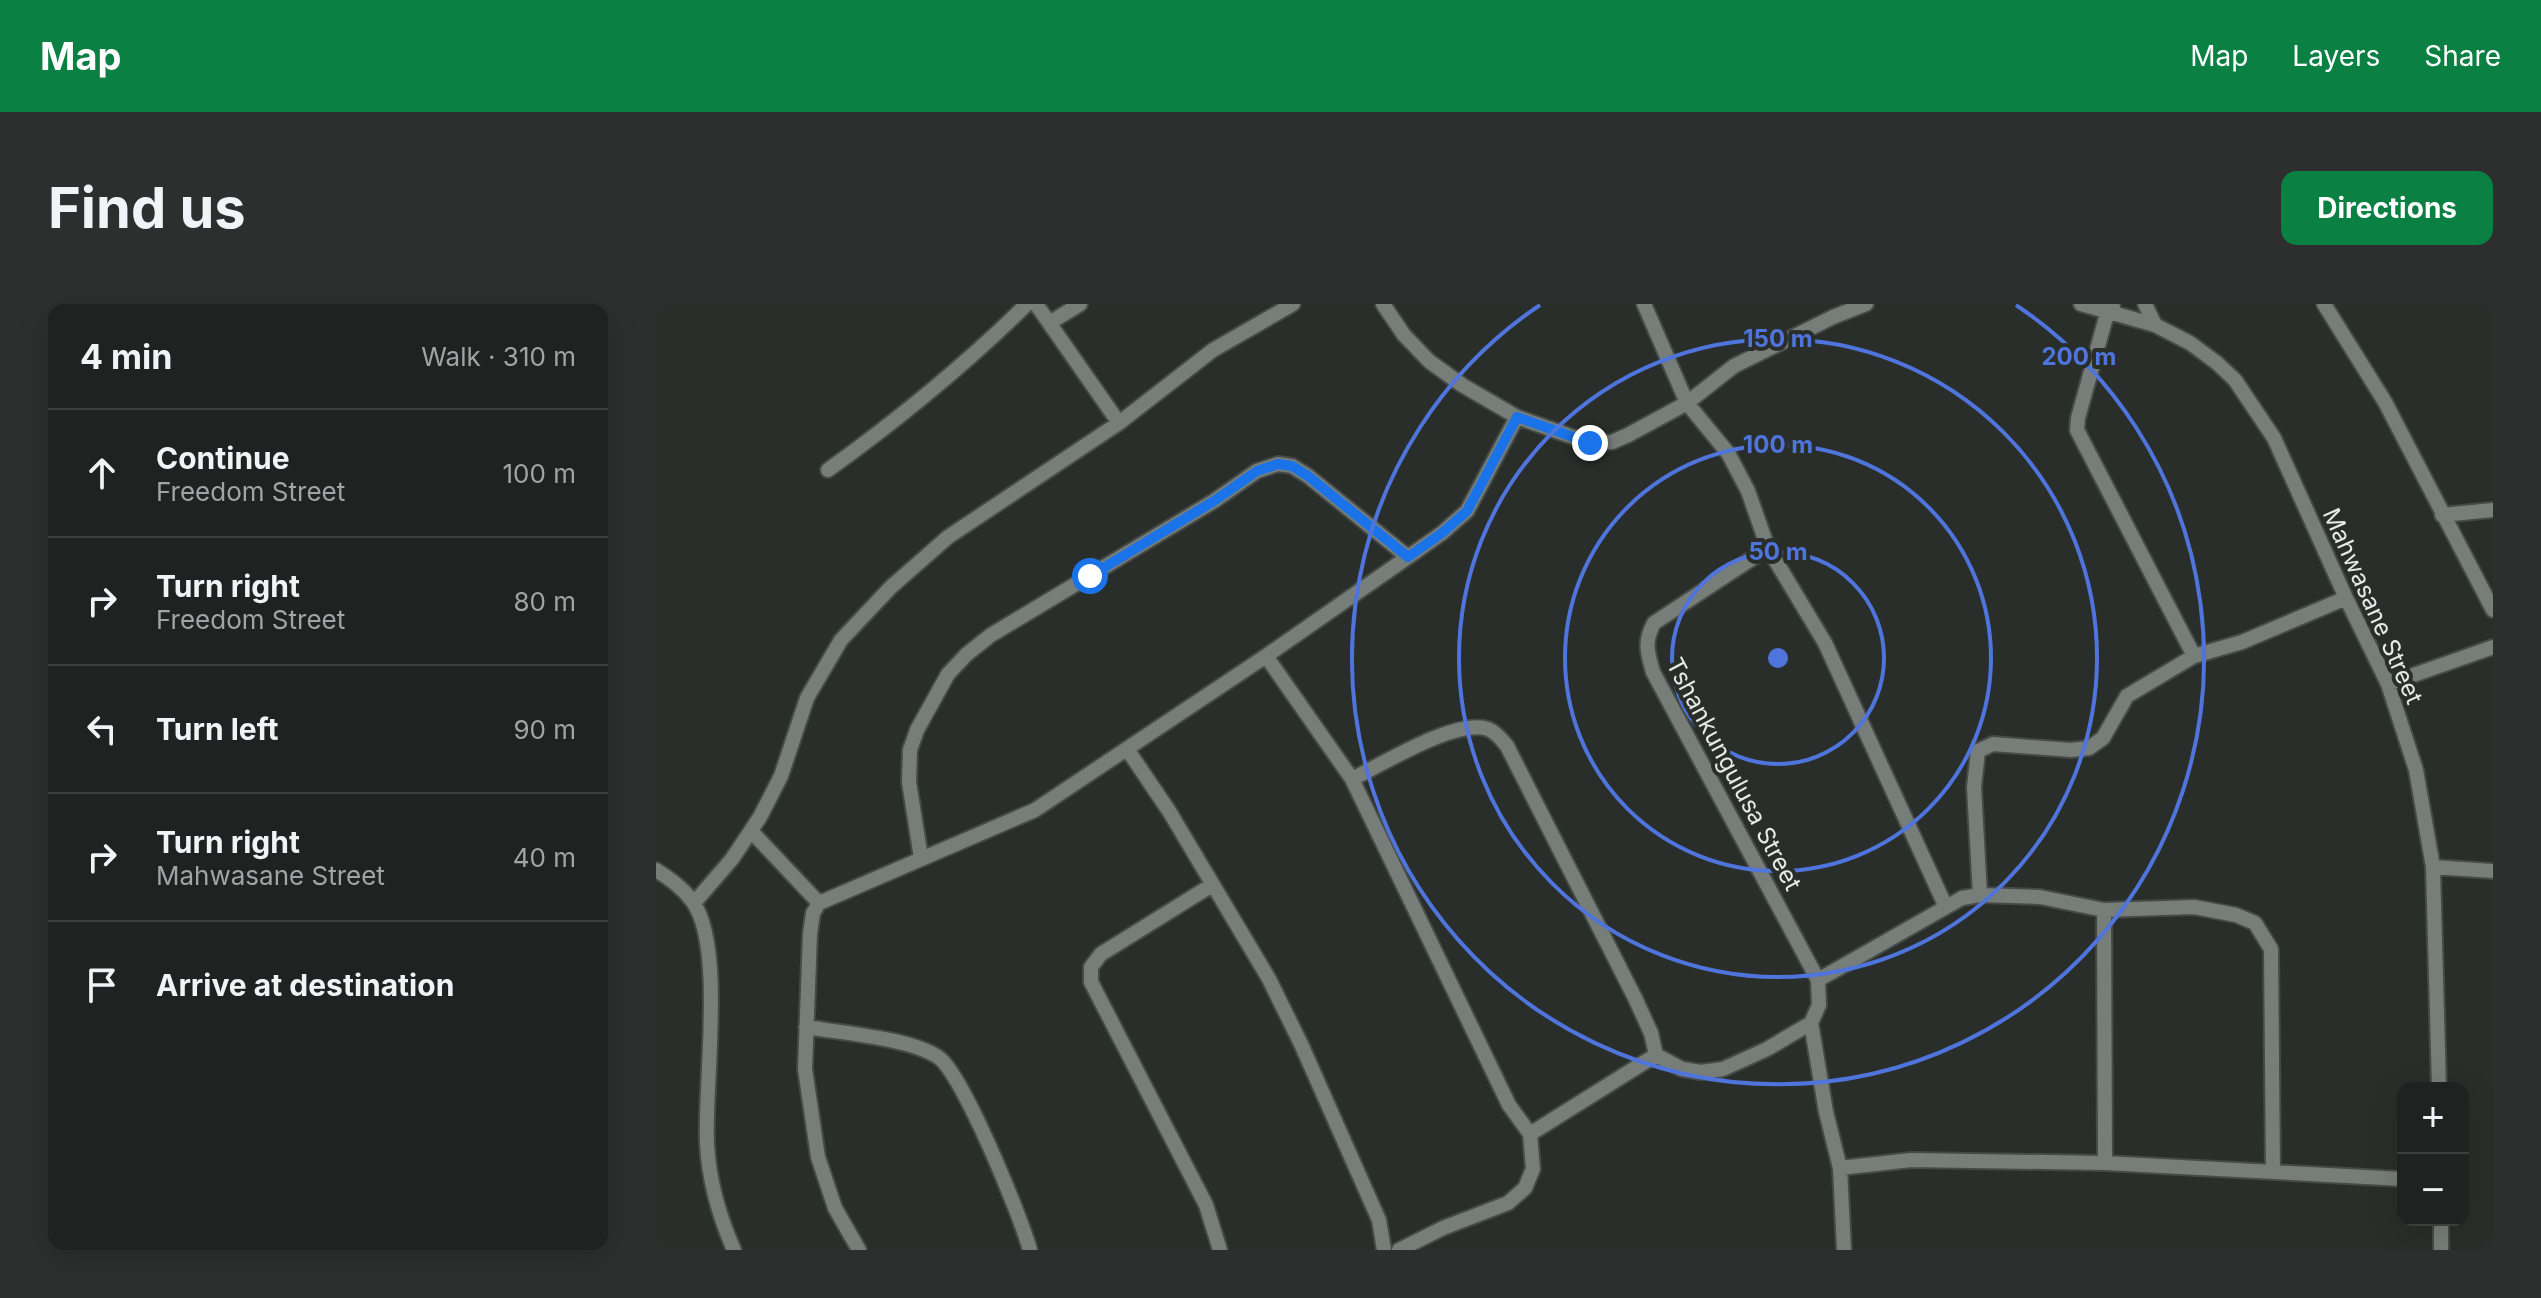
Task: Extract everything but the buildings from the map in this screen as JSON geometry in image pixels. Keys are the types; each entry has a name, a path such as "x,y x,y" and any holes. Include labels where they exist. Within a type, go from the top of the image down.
{"street":[{"path":"828,470 942,383 1027,304"},
{"path":"1036,304 1119,423"},
{"path":"1051,322 1080,304"},
{"path":"694,903 732,859 751,831 781,776 807,698 841,640 891,587 948,537 1119,423 1213,350 1293,304"},
{"path":"1383,304 1404,335 1429,361 1462,385 1517,417 1590,443 1612,442 1687,403 1734,366 1866,304"},
{"path":"1644,304 1687,403 1728,453 1748,491 1768,548 1825,643 1945,905"},
{"name":"Mahwasane Street","path":"2081,304 2112,307 2155,325 2190,343 2235,380 2274,438 2388,684 2416,770 2433,867 2439,1082"},
{"path":"2145,304 2155,325"},
{"path":"2324,304 2385,402 2493,610"},
{"path":"2112,307 2077,430 2194,656"},
{"path":"859,1250 835,1208 818,1157 805,1069 810,934 813,913 819,903 1035,810 1266,656 1442,533 1467,511 1517,417"},
{"path":"921,858 909,782 910,750 917,730 948,674 991,635 1214,501 1257,471 1278,464 1292,466 1308,476 1408,557"},
{"path":"2442,515 2493,510"},
{"name":"Tshankungulusa Street","path":"1768,548 1654,623 1647,636 1647,652 1653,672 1818,980"},
{"path":"1980,895 1974,787 1978,751 1993,744 2071,750 2089,748 2103,738 2127,696 2194,656 2242,642 2346,598"},
{"path":"2388,684 2493,647"},
{"path":"1266,656 1352,779 1509,1105 1530,1134 1533,1169 1525,1188 1508,1203 1443,1228 1399,1250"},
{"path":"1352,779 1450,730 1487,729 1498,735 1507,746 1635,998 1651,1033 1656,1055 1682,1069 1701,1072 1723,1069 1789,1038 1811,1023 1819,1005 1818,980 1962,898 1980,895 2040,897 2104,910 2194,907 2236,915 2255,923 2271,949 2273,1172"},
{"path":"1127,749 1169,811 1269,979 1379,1220 1384,1250"},
{"path":"751,831 819,903"},
{"path":"2433,867 2493,871"},
{"path":"656,870 675,882 694,903 708,948 707,1143 718,1213 734,1250"},
{"path":"1212,885 1101,954 1091,967 1091,982 1206,1205 1220,1250"},
{"path":"2104,910 2105,1163"},
{"path":"1811,1023 1826,1112 1840,1168 1844,1250"},
{"path":"806,1027 918,1047 941,1058 960,1085 1022,1221 1030,1250"},
{"path":"1530,1134 1656,1055"},
{"path":"1840,1168 1911,1160 2105,1163 2397,1179"},
{"path":"2441,1226 2441,1250"}],"route":[{"path":"1090,576 1214,501 1257,471 1278,464 1292,466 1308,476 1408,557 1467,511 1517,417 1590,443"}]}
